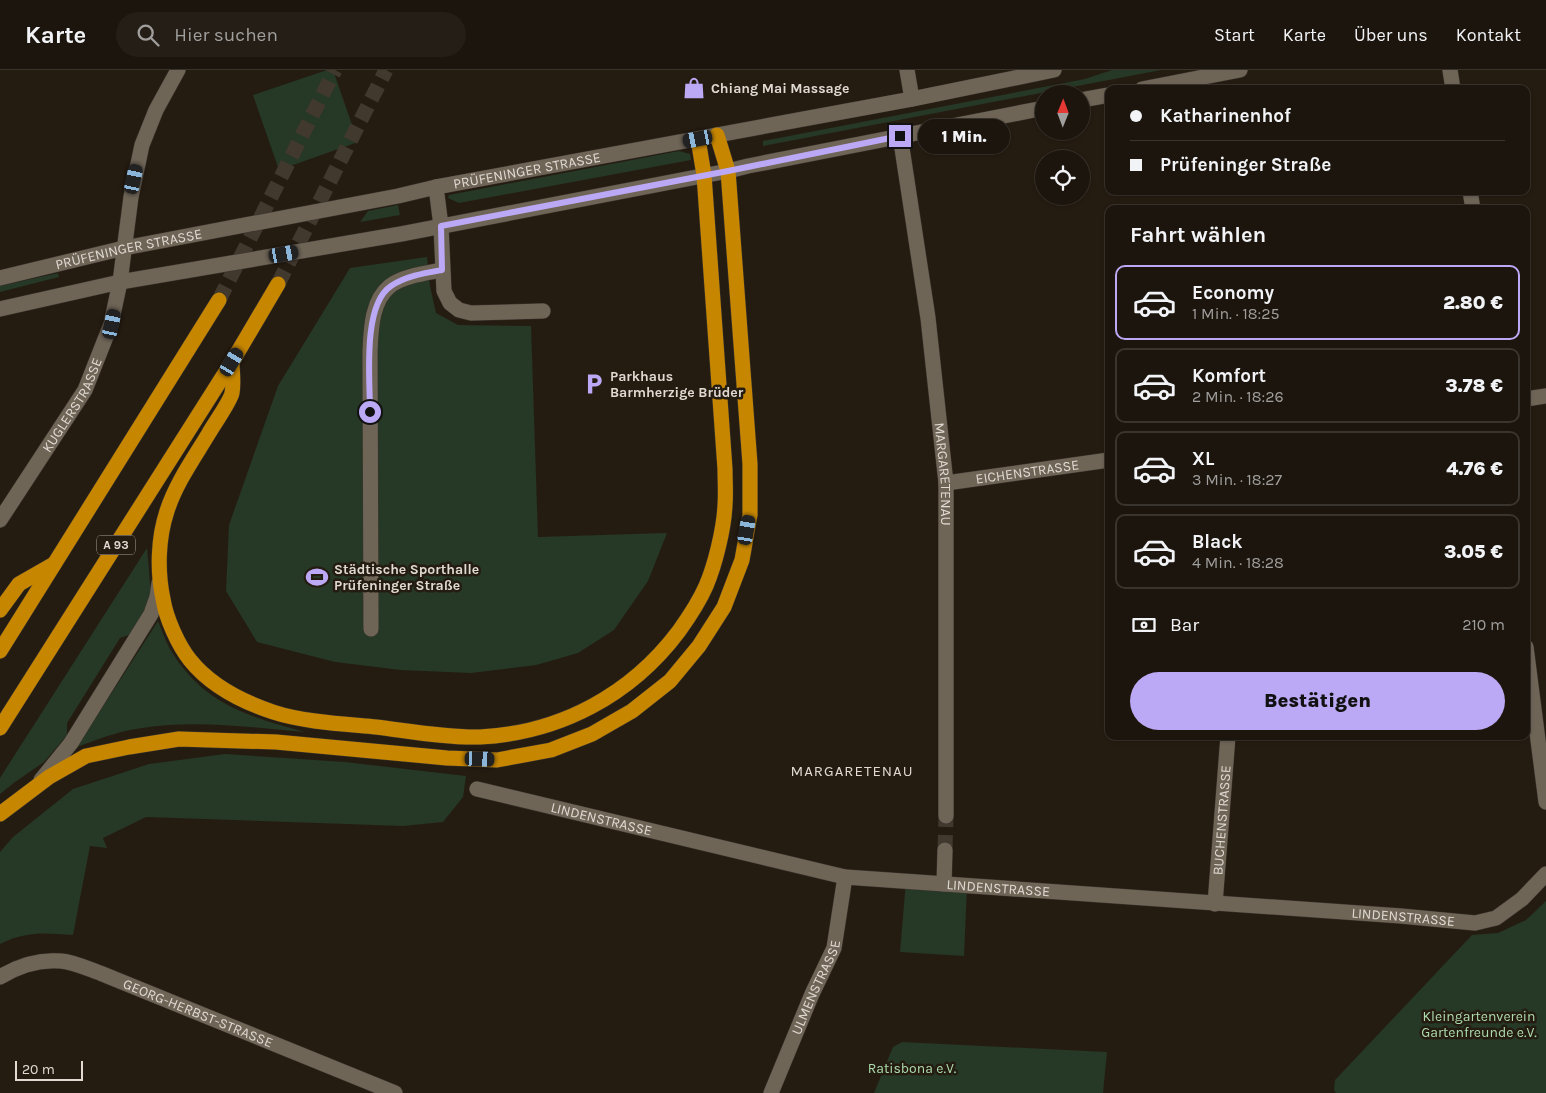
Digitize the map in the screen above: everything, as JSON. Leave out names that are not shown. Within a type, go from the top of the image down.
[{"type":"highway","points":[[0,814],[37,785],[86,756],[179,739],[276,742],[447,758],[497,760],[550,750],[592,734],[632,712],[670,681],[699,646],[724,607],[742,560],[750,515],[750,464],[728,171],[717,135]]},
{"type":"highway","points":[[232,362],[232,394],[178,484],[166,512],[161,539],[160,577],[163,600],[173,630],[189,659],[208,678],[240,698],[274,712],[314,720],[478,737],[520,732],[565,720],[601,702],[640,674],[667,646],[690,616],[706,585],[718,546],[725,506],[725,469],[704,175],[698,139]]},
{"type":"highway","name":"A 93","points":[[0,728],[232,362],[278,284]]},
{"type":"highway","points":[[0,651],[219,300]]},
{"type":"highway","points":[[0,610],[19,584],[55,564]]},
{"type":"street","name":"KUGLERSTRASSE","points":[[0,520],[85,390],[112,324],[120,282],[131,197],[142,145],[156,110],[178,70]]},
{"type":"street","points":[[907,70],[912,99]]},
{"type":"street","name":"PRÜFENINGER STRASSE","points":[[0,278],[124,248],[398,196],[436,187],[912,99],[1054,70]]},
{"type":"street","points":[[1163,85],[1240,70]]},
{"type":"street","points":[[1450,70],[1452,85]]},
{"type":"street","points":[[1090,98],[1105,96]]},
{"type":"street","points":[[0,309],[120,282],[441,226],[1035,110]]},
{"type":"street","name":"MARGARETENAU","points":[[900,136],[928,318],[946,483],[946,816]]},
{"type":"street","points":[[436,187],[441,226],[444,291],[450,302],[459,310],[471,313],[543,310]]},
{"type":"street","points":[[371,629],[370,352],[374,311],[380,298],[390,286],[419,274],[442,270]]},
{"type":"street","points":[[1530,398],[1546,396]]},
{"type":"street","name":"EICHENSTRASSE","points":[[946,483],[1105,461]]},
{"type":"street","points":[[37,785],[71,743],[151,614],[157,597],[160,577]]},
{"type":"street","points":[[1530,678],[1546,802]]},
{"type":"street","name":"BUCHENSTRASSE","points":[[1215,904],[1228,740]]},
{"type":"street","name":"LINDENSTRASSE","points":[[477,789],[844,877],[1401,916],[1475,923],[1496,918],[1522,899],[1546,874]]},
{"type":"street","points":[[944,884],[945,850]]},
{"type":"street","name":"ULMENSTRASSE","points":[[771,1093],[812,994],[834,948],[844,877]]},
{"type":"street","name":"GEORG-HERBST-STRASSE","points":[[0,977],[15,968],[38,962],[62,961],[100,973],[395,1093]]},
{"type":"green space","points":[[327,70],[333,70],[358,142],[279,170],[253,95]]},
{"type":"green space","points":[[1112,70],[1161,70],[1082,85],[1054,85],[1085,79]]},
{"type":"green space","points":[[1035,89],[1035,94],[763,146],[763,141]]},
{"type":"green space","points":[[679,151],[690,154],[691,160],[459,203],[448,198],[449,195]]},
{"type":"green space","points":[[398,205],[400,215],[360,222],[368,211]]},
{"type":"green space","points":[[427,257],[430,286],[436,313],[458,325],[531,326],[538,537],[667,533],[648,581],[614,630],[578,653],[536,665],[471,673],[401,670],[335,662],[257,642],[226,591],[229,525],[278,386],[350,268]]},
{"type":"green space","points":[[58,273],[59,277],[0,292],[0,286]]},
{"type":"green space","points":[[147,548],[151,595],[149,604],[134,633],[120,638],[67,723],[67,735],[44,762],[0,794],[0,778]]},
{"type":"green space","points":[[158,621],[170,649],[183,668],[212,695],[245,713],[305,732],[199,724],[157,726],[106,736],[77,747]]},
{"type":"green space","points":[[225,754],[345,762],[466,776],[463,797],[443,822],[403,826],[146,817],[103,838],[107,848],[90,846],[73,935],[27,935],[0,944],[0,852],[13,837],[73,789],[149,764]]},
{"type":"green space","points":[[906,881],[967,886],[964,956],[900,952]]},
{"type":"green space","name":"Kleingartenverein Gartenfreunde e.V.","points":[[1546,901],[1546,1093],[1336,1093],[1334,1090],[1335,1080],[1472,935],[1498,933],[1526,920]]},
{"type":"green space","name":"Ratisbona e.V.","points":[[902,1042],[1107,1052],[1103,1093],[874,1093],[893,1047]]},
{"type":"tunnel","points":[[219,300],[335,70]]},
{"type":"tunnel","points":[[278,284],[386,70]]},
{"type":"tunnel","points":[[945,850],[946,816]]},
{"type":"place","name":"Chiang Mai Massage","points":[[694,88]]},
{"type":"place","name":"Parkhaus Barmherzige Brüder","points":[[594,384]]},
{"type":"place","name":"Städtische Sporthalle Prüfeninger Straße","points":[[317,577]]},
{"type":"district","name":"MARGARETENAU","points":[[852,771]]},
{"type":"route","points":[[370,412],[370,352],[374,311],[380,298],[390,286],[419,274],[442,270],[441,226],[900,136]]}]
